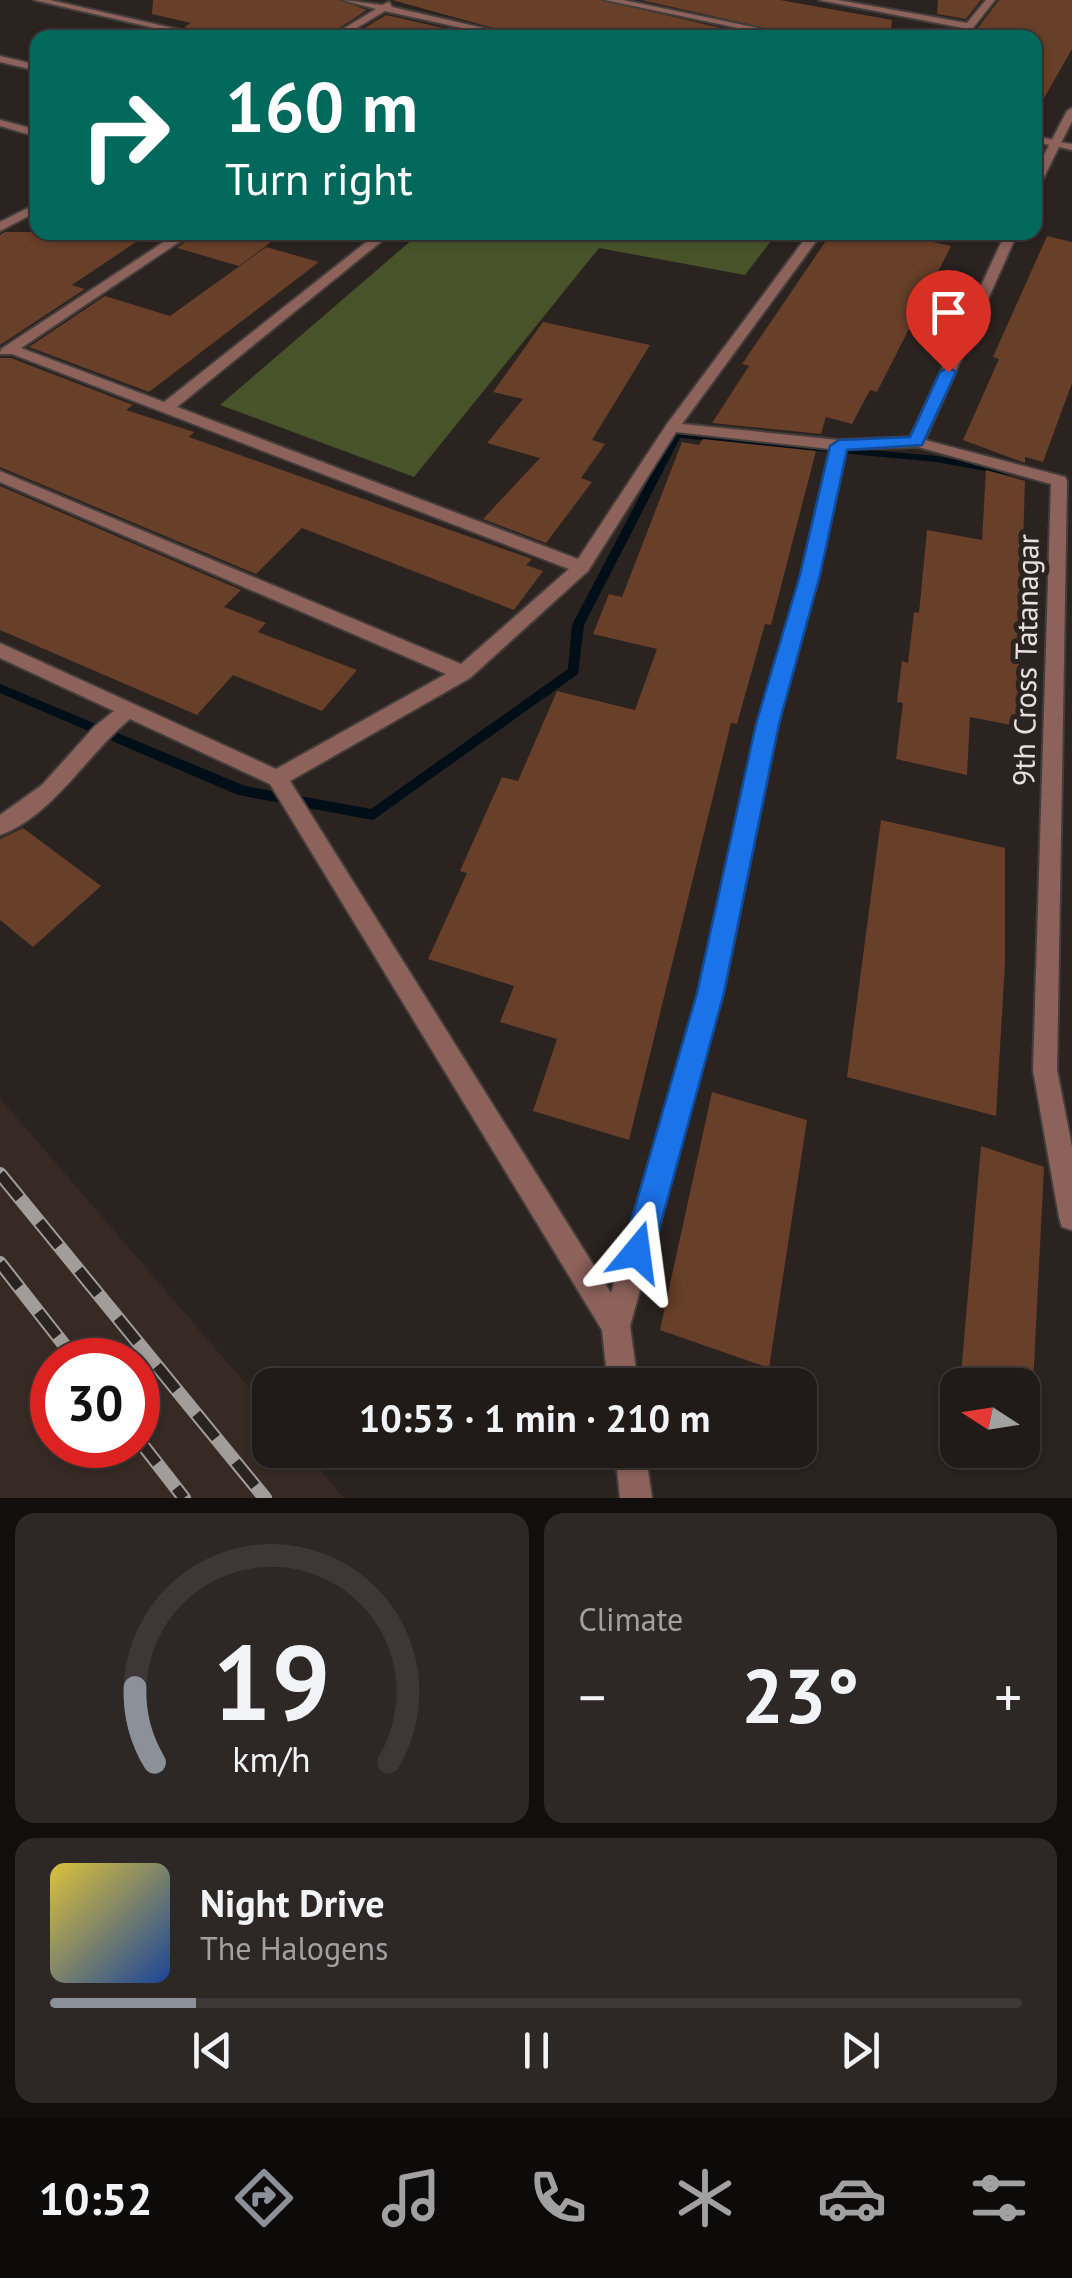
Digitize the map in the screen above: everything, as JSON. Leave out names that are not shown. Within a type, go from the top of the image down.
[{"type":"street","points":[[38,0],[175,30]]},
{"type":"street","points":[[347,0],[485,30]]},
{"type":"street","points":[[346,30],[400,0]]},
{"type":"street","points":[[610,0],[762,30]]},
{"type":"street","points":[[823,0],[967,26]]},
{"type":"street","points":[[964,30],[991,0]]},
{"type":"street","points":[[0,59],[30,66]]},
{"type":"street","points":[[1042,168],[1072,110]]},
{"type":"street","points":[[0,123],[30,132]]},
{"type":"street","points":[[1042,140],[1054,143]]},
{"type":"street","points":[[0,227],[30,210]]},
{"type":"street","points":[[5,352],[176,240]]},
{"type":"street","points":[[166,408],[377,240]]},
{"type":"street","points":[[279,780],[464,673],[582,567],[672,427],[811,240]]},
{"type":"street","points":[[672,427],[839,446],[916,442],[1008,240]]},
{"type":"street","points":[[5,352],[166,408],[582,567]]},
{"type":"street","name":"9th Cross Tatanagar","points":[[916,442],[1059,481],[1045,1070],[1072,1217]]},
{"type":"street","points":[[621,1368],[616,1326],[711,993],[768,724],[810,575],[839,446]]},
{"type":"street","points":[[0,476],[464,673]]},
{"type":"street","points":[[0,650],[279,780],[616,1326]]},
{"type":"street","points":[[0,826],[49,791],[102,731],[128,709]]},
{"type":"street","points":[[632,1468],[636,1498]]},
{"type":"lane","points":[[1054,143],[1072,147]]},
{"type":"shaded area","points":[[0,1098],[252,1391],[252,1468],[318,1468],[344,1498],[0,1498]]},
{"type":"green space","points":[[412,240],[772,240],[745,275],[599,248],[414,477],[220,405]]},
{"type":"building","points":[[153,0],[339,0],[367,10],[336,30],[194,30],[184,27],[191,23],[152,14]]},
{"type":"building","points":[[392,0],[601,0],[730,30],[501,30]]},
{"type":"building","points":[[641,0],[780,0],[892,20],[891,30],[774,30]]},
{"type":"building","points":[[938,0],[981,0],[966,19],[937,14]]},
{"type":"building","points":[[999,0],[1072,0],[1072,49],[1042,102],[1042,30],[976,30]]},
{"type":"building","points":[[386,15],[452,30],[361,30]]},
{"type":"building","points":[[30,232],[30,240],[139,240],[72,285],[85,289],[0,345],[0,235]]},
{"type":"building","points":[[1047,236],[1072,242],[1072,383],[1043,462],[1025,457],[1025,463],[963,440],[999,359],[993,357]]},
{"type":"building","points":[[188,240],[273,240],[239,266],[177,248]]},
{"type":"building","points":[[827,240],[924,240],[951,246],[877,392],[870,390],[852,424],[826,417],[821,434],[712,423],[749,366],[742,364]]},
{"type":"building","points":[[266,247],[319,262],[149,392],[29,347],[105,296],[170,316]]},
{"type":"building","points":[[543,322],[650,345],[592,440],[605,444],[581,478],[592,482],[546,543],[483,519],[540,458],[487,443],[523,399],[493,392]]},
{"type":"building","points":[[0,358],[11,358],[133,405],[126,410],[194,432],[189,437],[532,559],[526,565],[543,571],[514,610],[302,528],[256,574],[0,467]]},
{"type":"building","points":[[703,439],[816,451],[771,625],[765,624],[737,724],[731,723],[629,1140],[533,1111],[557,1039],[500,1022],[514,986],[428,959],[467,873],[460,871],[502,777],[518,781],[557,691],[635,710],[657,649],[593,634],[609,594],[622,597],[682,442],[699,445]]},
{"type":"building","points":[[986,470],[1025,481],[1016,726],[970,717],[967,775],[896,759],[903,703],[897,702],[902,661],[908,663],[914,612],[919,613],[927,530],[982,540]]},
{"type":"building","points":[[0,486],[241,590],[224,607],[266,623],[258,632],[357,670],[322,711],[233,675],[197,715],[0,630]]},
{"type":"building","points":[[881,820],[1005,848],[1005,963],[996,1116],[847,1077]]},
{"type":"building","points":[[23,828],[101,886],[33,947],[0,920],[0,839]]},
{"type":"building","points":[[712,1092],[807,1120],[769,1368],[660,1330]]},
{"type":"building","points":[[981,1146],[1044,1167],[1034,1368],[961,1368]]},
{"type":"waterway","points":[[0,688],[243,791],[373,815],[574,671],[578,625],[677,435],[936,459],[1020,474]]},
{"type":"railway","points":[[0,1174],[265,1498]]},
{"type":"railway","points":[[0,1263],[59,1338]]},
{"type":"railway","points":[[160,1467],[184,1498]]},
{"type":"route","points":[[637,1252],[711,993],[768,724],[810,575],[839,446],[916,442],[948,372]]}]
